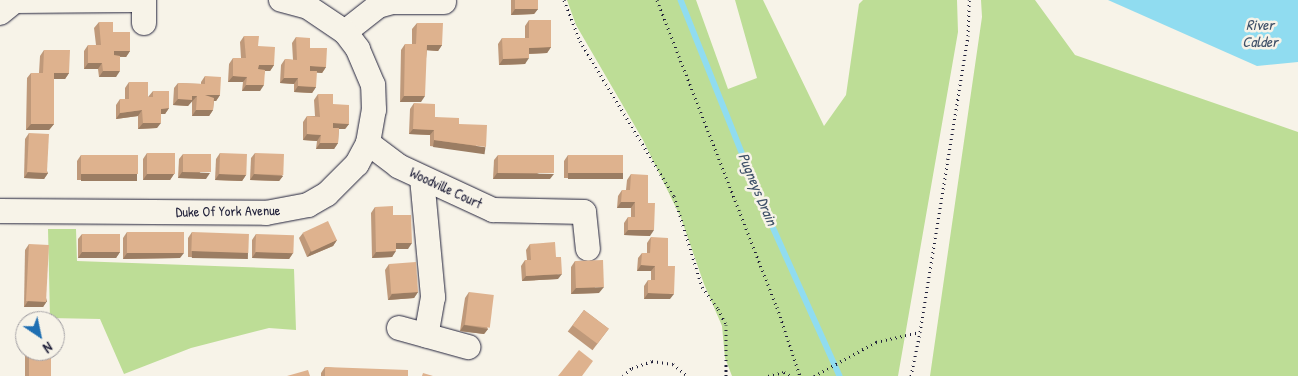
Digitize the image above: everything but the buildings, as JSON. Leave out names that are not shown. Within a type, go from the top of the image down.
[{"type":"street","points":[[0,13],[15,1],[132,0]]},
{"type":"street","name":"Duke Of York Avenue","points":[[0,211],[288,210],[308,205],[343,181],[368,143],[374,110],[373,85],[358,49],[345,32],[328,17],[308,7],[281,0]]},
{"type":"street","points":[[345,32],[378,6],[392,2],[444,2]]},
{"type":"street","name":"Woodville Court","points":[[368,143],[398,166],[493,210],[584,212],[588,249]]},
{"type":"street","points":[[422,178],[433,297],[426,335]]},
{"type":"street","points":[[398,328],[468,347]]},
{"type":"path","points":[[564,0],[580,42],[674,196],[702,287],[718,309],[726,325],[726,376]]},
{"type":"path","points":[[657,0],[777,307],[800,376]]},
{"type":"path","points":[[911,376],[920,332],[968,36],[969,0]]},
{"type":"path","points":[[814,376],[851,358],[876,342],[920,332]]},
{"type":"path","points":[[622,376],[632,368],[652,362],[673,364],[688,376]]},
{"type":"path","points":[[768,376],[784,372],[791,376]]},
{"type":"green space","points":[[567,0],[696,0],[728,89],[757,78],[735,0],[763,0],[824,126],[846,95],[859,4],[863,0],[957,0],[958,32],[898,376],[732,376],[725,358],[722,326],[704,284],[681,218],[643,140],[576,25]]},
{"type":"green space","points":[[981,0],[1035,0],[1075,55],[1298,132],[1298,376],[930,376],[982,17]]},
{"type":"green space","points":[[48,229],[76,229],[77,261],[294,269],[296,330],[269,328],[191,348],[124,374],[100,319],[65,318],[65,311],[50,311]]},
{"type":"water","name":"River Calder","points":[[1108,0],[1298,0],[1298,62],[1257,66]]},
{"type":"waterway","name":"Pugneys Drain","points":[[681,0],[764,207],[840,376]]}]
